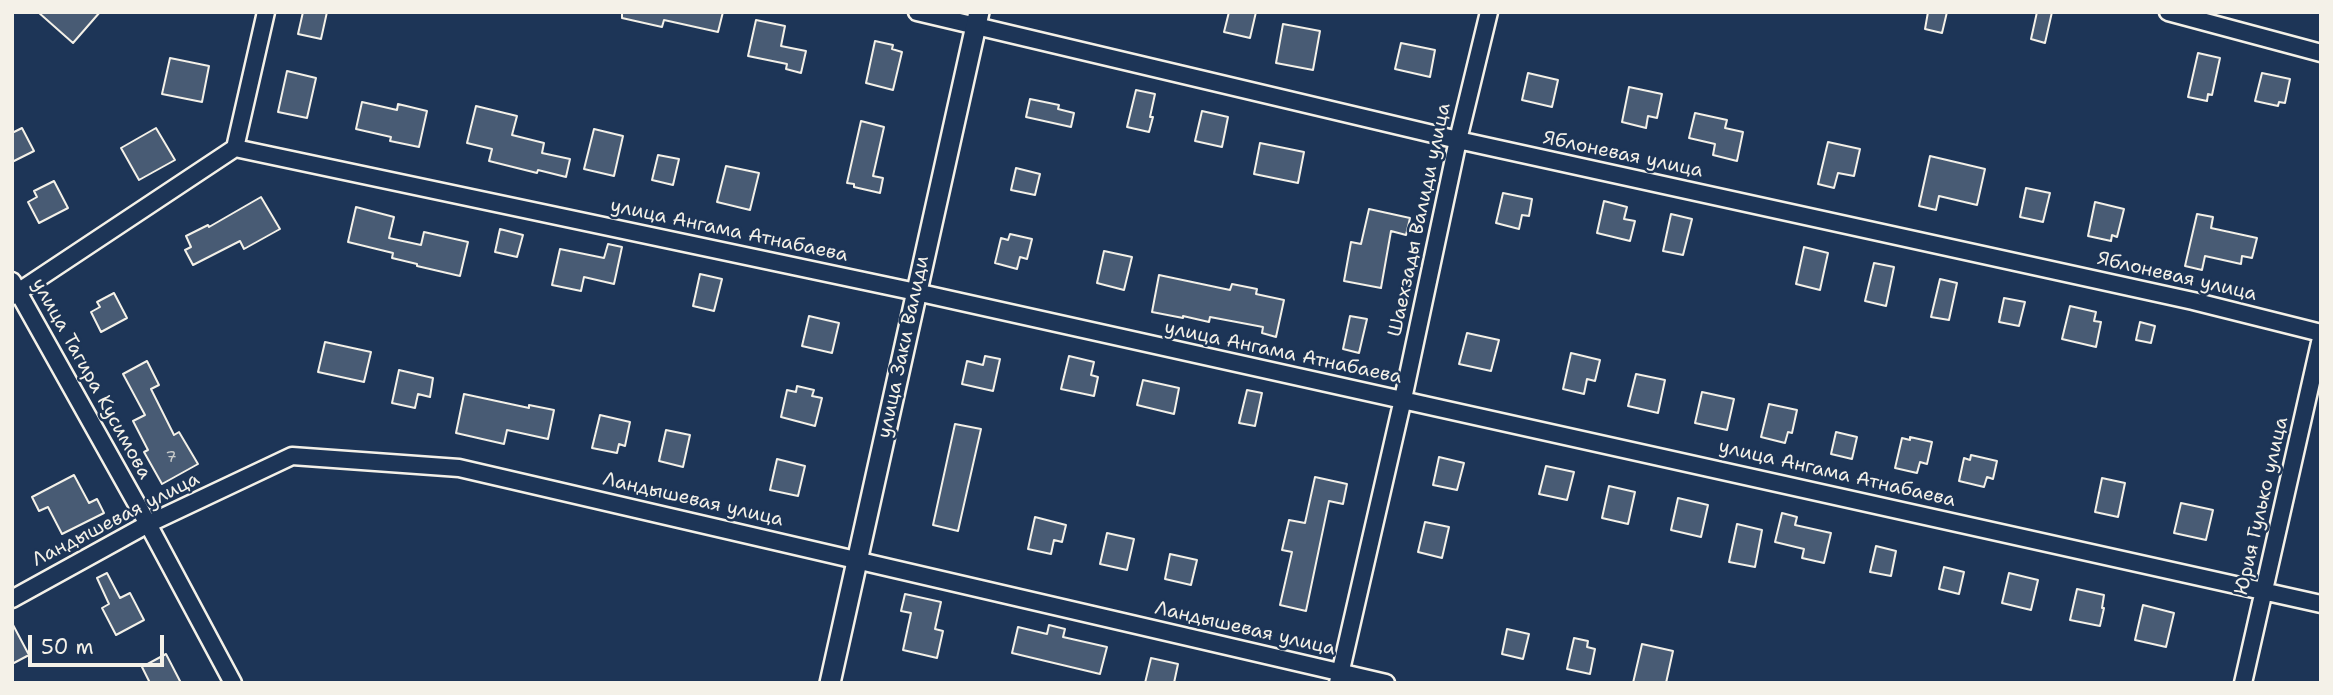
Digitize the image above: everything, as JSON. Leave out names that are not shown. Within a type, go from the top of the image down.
[{"type":"street","points":[[14,290],[235,148],[266,12]]},
{"type":"street","name":"Яблоневая улица","points":[[918,12],[978,19],[1458,140],[2193,302],[2321,336]]},
{"type":"street","name":"Шаехзады Валиди улица","points":[[1339,678],[1403,400],[1458,140],[1489,12]]},
{"type":"street","points":[[2168,12],[2321,53]]},
{"type":"street","name":"улица Заки Валиди","points":[[830,683],[978,19]]},
{"type":"street","name":"улица Ангама Атнабаева","points":[[235,148],[916,292],[2321,604]]},
{"type":"street","name":"улица Тагира Кусимова","points":[[14,290],[148,524],[233,683]]},
{"type":"street","name":"Юрия Гулько улица","points":[[2243,683],[2321,336]]},
{"type":"street","name":"Ландышевая улица","points":[[12,598],[148,524],[292,456],[459,468],[859,560],[1339,678],[1386,683]]},
{"type":"building","points":[[38,12],[100,12],[73,43]]},
{"type":"building","points":[[303,12],[327,12],[321,39],[298,34]]},
{"type":"building","points":[[622,12],[723,12],[718,32],[664,20],[662,27],[622,18]]},
{"type":"building","points":[[1229,12],[1256,12],[1250,38],[1224,32]]},
{"type":"building","points":[[1928,12],[1947,12],[1942,33],[1925,29]]},
{"type":"building","points":[[2037,12],[2052,12],[2045,43],[2031,39]]},
{"type":"building","points":[[756,20],[785,26],[781,46],[806,51],[801,73],[786,69],[787,64],[748,56]]},
{"type":"building","points":[[1283,24],[1320,31],[1313,70],[1276,63]]},
{"type":"building","points":[[875,41],[893,45],[892,49],[902,52],[893,90],[866,83]]},
{"type":"building","points":[[1401,43],[1435,50],[1430,77],[1395,69]]},
{"type":"building","points":[[2198,53],[2220,58],[2212,95],[2208,94],[2207,101],[2188,97]]},
{"type":"building","points":[[170,58],[209,66],[202,102],[162,94]]},
{"type":"building","points":[[287,71],[316,78],[307,118],[278,112]]},
{"type":"building","points":[[1528,73],[1558,80],[1552,107],[1522,100]]},
{"type":"building","points":[[2262,73],[2290,79],[2285,103],[2279,102],[2278,106],[2255,101]]},
{"type":"building","points":[[1629,87],[1662,94],[1657,118],[1648,116],[1646,128],[1622,122]]},
{"type":"building","points":[[1136,90],[1155,94],[1149,132],[1127,127]]},
{"type":"building","points":[[1030,99],[1059,105],[1058,109],[1074,113],[1071,127],[1026,117]]},
{"type":"building","points":[[362,102],[397,110],[398,104],[427,111],[419,147],[390,141],[391,137],[356,129]]},
{"type":"building","points":[[476,106],[517,116],[512,135],[544,143],[542,153],[570,159],[566,177],[489,161],[492,149],[467,143]]},
{"type":"building","points":[[1202,111],[1228,117],[1222,147],[1195,141]]},
{"type":"building","points":[[1695,113],[1727,120],[1725,128],[1743,132],[1737,161],[1713,155],[1715,144],[1689,138]]},
{"type":"building","points":[[861,121],[884,127],[873,176],[883,178],[880,193],[847,183]]},
{"type":"building","points":[[22,128],[34,151],[12,162],[12,133]]},
{"type":"building","points":[[156,128],[175,160],[139,180],[121,148]]},
{"type":"building","points":[[594,129],[623,136],[614,176],[584,169]]},
{"type":"building","points":[[1828,142],[1860,149],[1854,176],[1838,173],[1834,188],[1818,184]]},
{"type":"building","points":[[1260,143],[1304,152],[1298,183],[1254,174]]},
{"type":"building","points":[[658,155],[679,159],[673,185],[652,180]]},
{"type":"building","points":[[1930,156],[1985,169],[1977,205],[1939,196],[1936,210],[1919,206]]},
{"type":"building","points":[[726,166],[759,173],[750,210],[717,202]]},
{"type":"building","points":[[1016,168],[1040,174],[1035,195],[1011,190]]},
{"type":"building","points":[[54,181],[68,208],[39,223],[28,202],[37,197],[34,191]]},
{"type":"building","points":[[2026,188],[2050,193],[2043,222],[2020,217]]},
{"type":"building","points":[[1503,193],[1532,199],[1529,216],[1522,215],[1519,229],[1496,223]]},
{"type":"building","points":[[261,197],[280,229],[244,249],[240,241],[193,265],[185,250],[191,247],[186,236],[208,225],[209,227]]},
{"type":"building","points":[[1604,201],[1627,207],[1624,219],[1635,221],[1630,241],[1597,233]]},
{"type":"building","points":[[2095,202],[2124,209],[2117,237],[2112,235],[2111,241],[2088,236]]},
{"type":"building","points":[[356,207],[394,217],[389,238],[421,245],[424,232],[468,242],[460,276],[417,266],[392,258],[393,253],[348,242]]},
{"type":"building","points":[[1369,209],[1410,218],[1406,235],[1391,231],[1381,288],[1344,281],[1351,242],[1361,244]]},
{"type":"building","points":[[1671,214],[1692,219],[1683,255],[1663,251]]},
{"type":"building","points":[[2197,214],[2213,217],[2211,228],[2257,238],[2252,258],[2242,256],[2241,264],[2205,256],[2202,270],[2185,266]]},
{"type":"building","points":[[500,229],[523,235],[517,257],[495,252]]},
{"type":"building","points":[[1010,234],[1032,239],[1027,259],[1020,257],[1017,269],[995,263],[1001,238],[1008,240]]},
{"type":"building","points":[[608,244],[622,247],[614,284],[584,277],[581,291],[552,285],[560,249],[604,258]]},
{"type":"building","points":[[1804,247],[1828,253],[1820,290],[1796,284]]},
{"type":"building","points":[[1104,251],[1132,257],[1124,290],[1097,283]]},
{"type":"building","points":[[1874,263],[1894,267],[1886,306],[1865,301]]},
{"type":"building","points":[[700,274],[722,279],[714,311],[693,306]]},
{"type":"building","points":[[1159,275],[1230,290],[1232,284],[1257,289],[1256,294],[1284,300],[1276,337],[1262,333],[1263,327],[1210,317],[1209,322],[1152,312]]},
{"type":"building","points":[[1940,279],[1957,283],[1949,320],[1931,317]]},
{"type":"building","points":[[114,293],[127,318],[101,332],[91,312],[100,307],[97,302]]},
{"type":"building","points":[[2004,298],[2025,302],[2019,326],[1999,322]]},
{"type":"building","points":[[2070,306],[2096,312],[2094,321],[2101,322],[2096,347],[2062,339]]},
{"type":"building","points":[[809,316],[839,323],[832,353],[802,346]]},
{"type":"building","points":[[1350,316],[1367,319],[1359,353],[1343,349]]},
{"type":"building","points":[[2140,322],[2155,326],[2151,343],[2136,340]]},
{"type":"building","points":[[1467,333],[1499,340],[1491,371],[1459,364]]},
{"type":"building","points":[[325,342],[371,352],[364,382],[318,372]]},
{"type":"building","points":[[1571,353],[1600,360],[1595,381],[1587,379],[1584,394],[1563,389]]},
{"type":"building","points":[[985,356],[1000,359],[993,391],[962,384],[967,361],[983,365]]},
{"type":"building","points":[[1069,356],[1094,362],[1091,375],[1098,377],[1094,396],[1061,389]]},
{"type":"building","points":[[147,361],[159,385],[151,389],[174,435],[179,432],[198,464],[162,484],[144,452],[148,450],[133,421],[145,415],[123,374]]},
{"type":"building","points":[[399,370],[433,378],[430,397],[418,394],[415,408],[392,403]]},
{"type":"building","points":[[1636,374],[1665,380],[1658,413],[1628,406]]},
{"type":"building","points":[[1143,380],[1179,388],[1174,414],[1137,405]]},
{"type":"building","points":[[797,386],[814,390],[812,396],[822,398],[815,426],[781,417],[787,390],[796,392]]},
{"type":"building","points":[[1247,390],[1262,393],[1255,426],[1239,423]]},
{"type":"building","points":[[1702,392],[1734,399],[1727,430],[1695,423]]},
{"type":"building","points":[[464,394],[529,408],[529,405],[554,410],[548,439],[507,430],[504,444],[456,433]]},
{"type":"building","points":[[1769,404],[1797,410],[1792,433],[1788,432],[1785,443],[1761,437]]},
{"type":"building","points":[[600,415],[630,422],[625,446],[619,444],[617,453],[592,448]]},
{"type":"building","points":[[955,424],[981,429],[958,531],[933,525]]},
{"type":"building","points":[[666,430],[690,435],[683,467],[659,461]]},
{"type":"building","points":[[1836,432],[1857,437],[1852,459],[1831,454]]},
{"type":"building","points":[[1910,437],[1932,442],[1927,464],[1920,462],[1917,473],[1895,468],[1902,438],[1910,440]]},
{"type":"building","points":[[1971,455],[1997,461],[1993,479],[1987,477],[1984,487],[1959,481],[1964,458],[1970,460]]},
{"type":"building","points":[[1439,457],[1464,463],[1457,490],[1433,485]]},
{"type":"building","points":[[777,459],[805,466],[798,496],[770,490]]},
{"type":"building","points":[[1546,466],[1574,472],[1567,500],[1539,494]]},
{"type":"building","points":[[74,475],[89,503],[97,499],[104,513],[62,534],[48,507],[39,511],[32,497]]},
{"type":"building","points":[[1315,477],[1347,484],[1343,504],[1329,501],[1306,611],[1280,605],[1292,552],[1282,550],[1289,520],[1305,523]]},
{"type":"building","points":[[2102,478],[2125,483],[2118,517],[2095,512]]},
{"type":"building","points":[[1609,486],[1635,492],[1628,524],[1602,518]]},
{"type":"building","points":[[1678,498],[1708,505],[1701,537],[1671,530]]},
{"type":"building","points":[[2181,503],[2213,510],[2206,540],[2174,533]]},
{"type":"building","points":[[1782,513],[1797,517],[1795,525],[1831,533],[1824,563],[1802,558],[1804,549],[1775,542]]},
{"type":"building","points":[[1035,517],[1066,525],[1062,542],[1054,540],[1051,554],[1028,549]]},
{"type":"building","points":[[1425,522],[1449,527],[1442,558],[1418,552]]},
{"type":"building","points":[[1737,524],[1762,530],[1755,567],[1729,562]]},
{"type":"building","points":[[1107,533],[1134,539],[1127,570],[1100,564]]},
{"type":"building","points":[[1876,546],[1896,551],[1891,576],[1870,572]]},
{"type":"building","points":[[1170,554],[1197,560],[1191,585],[1165,579]]},
{"type":"building","points":[[1944,567],[1964,572],[1959,594],[1939,589]]},
{"type":"building","points":[[107,573],[120,598],[130,593],[144,620],[116,635],[102,608],[109,604],[97,578]]},
{"type":"building","points":[[2009,573],[2038,580],[2031,610],[2002,603]]},
{"type":"building","points":[[2077,589],[2104,595],[2100,626],[2070,620]]},
{"type":"building","points":[[905,594],[941,602],[935,629],[943,631],[937,658],[903,650],[911,613],[901,611]]},
{"type":"building","points":[[2143,605],[2174,613],[2166,647],[2135,640]]},
{"type":"building","points":[[12,623],[29,655],[12,664]]},
{"type":"building","points":[[1049,625],[1065,629],[1063,637],[1107,647],[1100,674],[1012,653],[1018,627],[1047,634]]},
{"type":"building","points":[[1507,629],[1529,634],[1523,659],[1502,654]]},
{"type":"building","points":[[1574,638],[1588,641],[1587,647],[1595,649],[1590,674],[1567,669]]},
{"type":"building","points":[[1642,644],[1673,651],[1666,683],[1633,683]]},
{"type":"building","points":[[166,654],[181,683],[150,683],[142,667]]},
{"type":"building","points":[[1151,658],[1178,664],[1174,683],[1145,683]]}]
